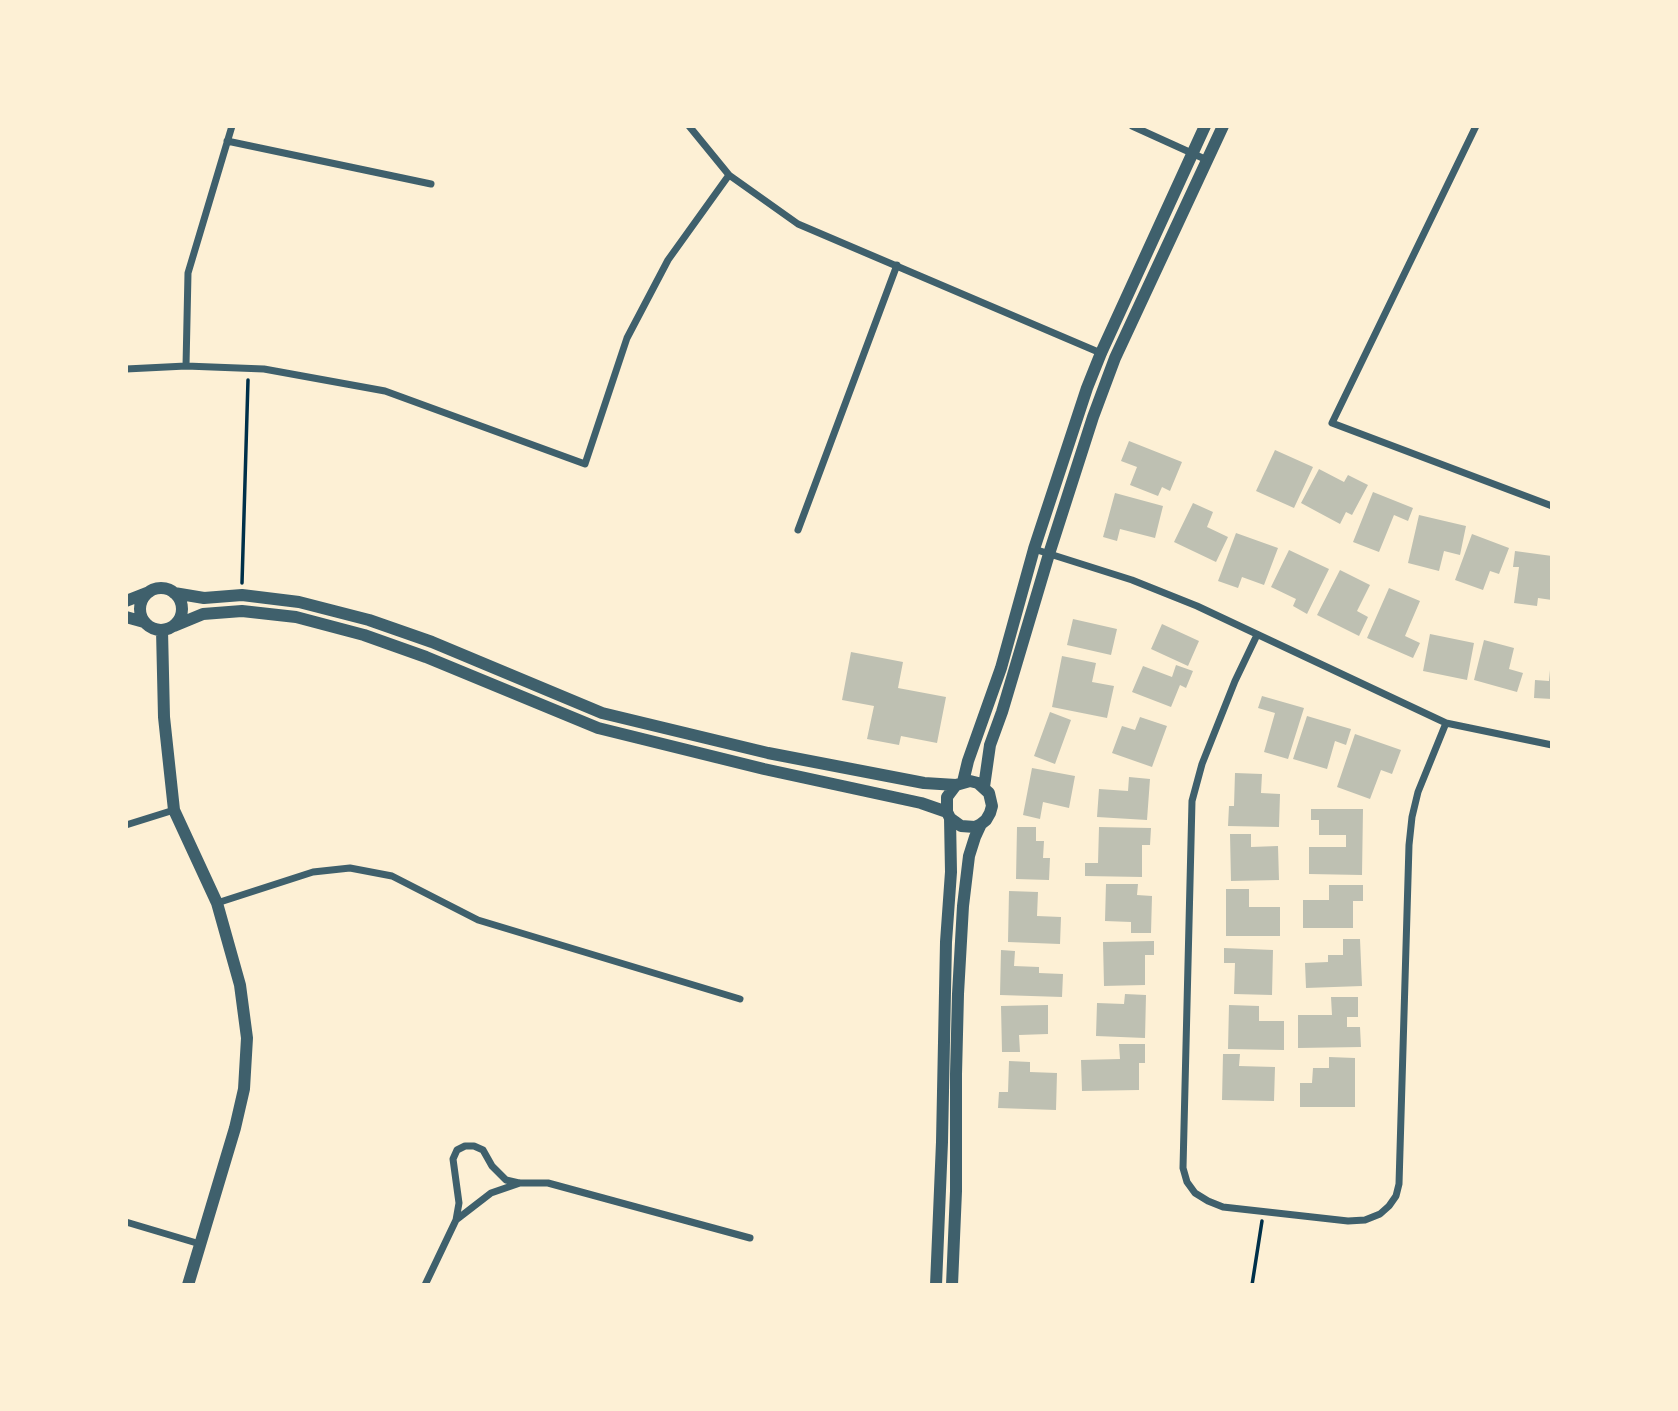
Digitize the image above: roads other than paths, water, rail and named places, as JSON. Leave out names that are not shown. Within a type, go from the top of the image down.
[{"type":"street","points":[[186,366],[188,273],[232,126]]},
{"type":"street","points":[[689,126],[730,175],[798,224],[1115,358]]},
{"type":"street","points":[[1132,126],[1207,160]]},
{"type":"street","points":[[936,1285],[946,942],[951,872],[947,797],[959,784],[1001,668],[1034,549],[1101,353],[1205,126]]},
{"type":"street","points":[[984,787],[990,745],[1093,417],[1115,358],[1223,126]]},
{"type":"street","points":[[1476,126],[1332,423],[1552,506]]},
{"type":"street","points":[[227,141],[431,184]]},
{"type":"street","points":[[126,369],[186,366],[270,369],[385,391],[584,464],[627,338],[668,260],[730,175]]},
{"type":"street","points":[[798,530],[897,265]]},
{"type":"street","points":[[1034,549],[1132,580],[1197,606],[1446,723],[1552,745]]},
{"type":"street","points":[[126,601],[162,588],[204,598],[242,595],[299,601],[369,620],[432,642],[603,713],[768,753],[924,783],[959,784],[970,781],[984,787],[989,793],[992,806],[986,820],[981,824],[975,827],[961,826],[948,815],[921,803],[764,769],[597,728],[426,657],[364,635],[296,617],[242,611],[203,614],[156,630],[144,622],[126,617]]},
{"type":"street","points":[[144,622],[140,609],[149,592]]},
{"type":"street","points":[[174,593],[179,598],[182,610],[181,616],[168,628],[164,717],[174,810],[217,903],[240,985],[247,1038],[244,1089],[188,1285]]},
{"type":"street","points":[[1257,635],[1235,681],[1202,764],[1192,801],[1183,1168],[1187,1182],[1195,1193],[1208,1201],[1223,1207],[1348,1221],[1365,1220],[1380,1214],[1390,1206],[1396,1196],[1399,1184],[1409,845],[1418,792],[1446,723]]},
{"type":"street","points":[[126,825],[174,810]]},
{"type":"street","points":[[952,1285],[960,944],[969,856],[981,824]]},
{"type":"street","points":[[217,903],[313,872],[350,867],[392,876],[478,920],[740,999]]},
{"type":"street","points":[[425,1285],[456,1220],[459,1203],[453,1159],[457,1150],[465,1146],[483,1150],[492,1166],[506,1180],[548,1183],[750,1238]]},
{"type":"street","points":[[456,1220],[491,1193],[520,1183]]},
{"type":"street","points":[[126,1222],[200,1244]]}]
